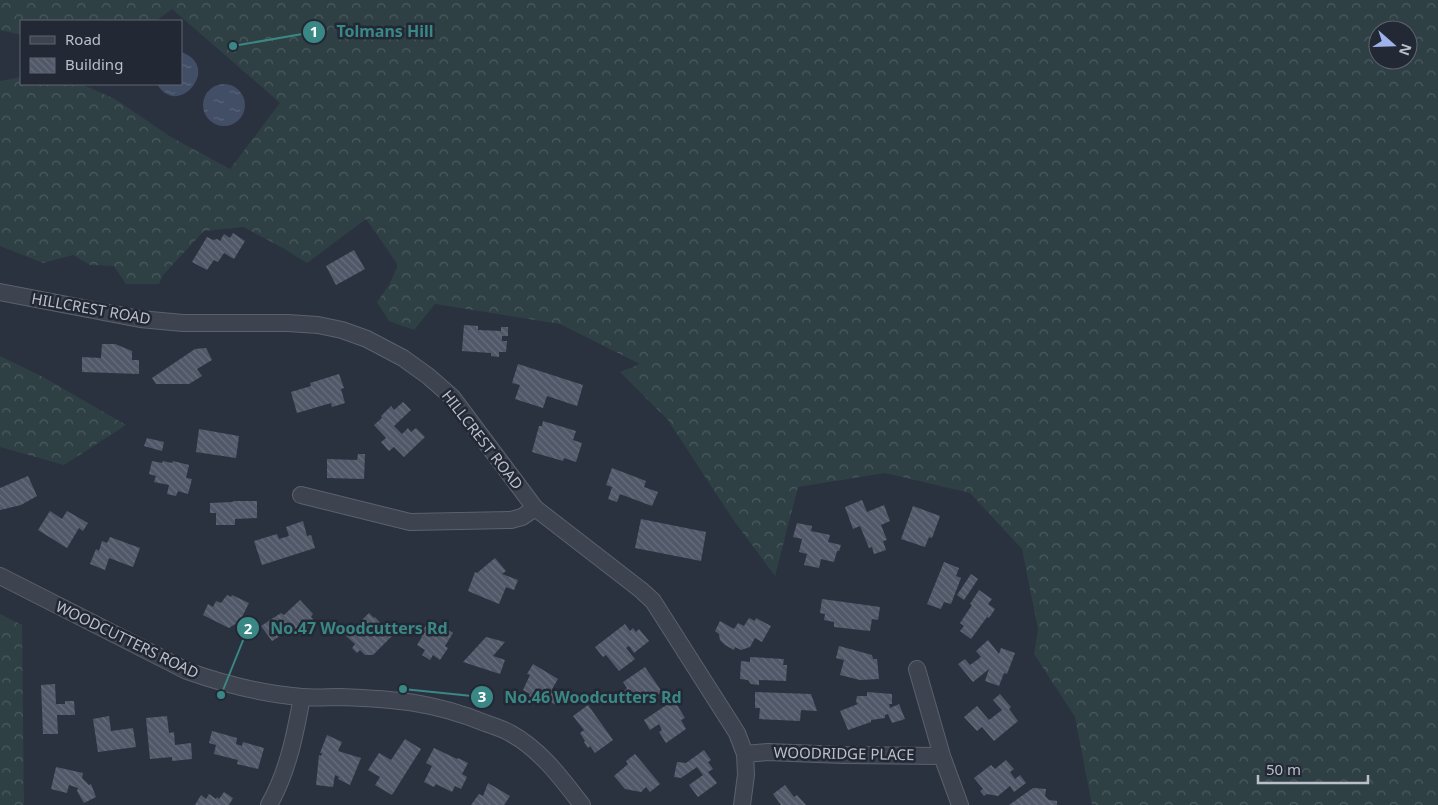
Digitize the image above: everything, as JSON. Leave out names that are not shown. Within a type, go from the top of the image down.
[{"type":"street","name":"HILLCREST ROAD","points":[[0,292],[163,322],[318,325],[342,330],[367,339],[403,358],[452,397],[535,508],[653,601],[737,733],[746,754],[746,775],[742,805]]},
{"type":"street","points":[[300,495],[410,522],[511,520],[522,517],[535,508]]},
{"type":"street","name":"WOODCUTTERS ROAD","points":[[0,576],[187,671],[211,679],[255,690],[302,697],[404,700],[436,706],[466,715],[511,733],[536,752],[558,774],[582,805]]},
{"type":"street","points":[[917,669],[942,756],[960,805]]},
{"type":"street","points":[[269,805],[285,773],[295,739],[302,697]]},
{"type":"street","name":"WOODRIDGE PLACE","points":[[746,754],[768,752],[942,756]]},
{"type":"green space","points":[[0,0],[1438,0],[1438,805],[1092,805],[1075,717],[1034,654],[1038,629],[1022,549],[970,493],[885,473],[798,487],[775,576],[732,518],[668,420],[620,372],[640,364],[560,324],[435,304],[414,330],[389,321],[377,302],[389,285],[398,265],[366,219],[307,263],[243,227],[204,231],[163,275],[159,284],[126,284],[114,266],[90,265],[73,255],[43,263],[0,246],[0,81],[20,77],[20,85],[83,85],[115,99],[171,137],[230,169],[280,103],[172,9],[157,20],[20,20],[20,35],[0,30]]},
{"type":"green space","points":[[0,356],[43,377],[126,425],[64,465],[0,447]]},
{"type":"green space","points":[[0,614],[22,625],[24,805],[0,805]]},
{"type":"water","points":[[182,53],[193,59],[198,68],[197,78],[193,87],[185,93],[176,96],[166,94],[158,85],[182,85]]},
{"type":"water","points":[[228,84],[236,87],[242,93],[245,105],[242,117],[236,123],[220,126],[212,123],[206,117],[203,101],[206,93],[212,87]]},
{"type":"building","points":[[233,233],[245,241],[234,259],[224,253],[218,262],[214,260],[207,270],[192,262],[207,237],[220,241],[224,234],[230,238]]},
{"type":"building","points":[[354,250],[365,269],[336,285],[326,266]]},
{"type":"building","points":[[464,325],[478,326],[478,330],[501,331],[501,327],[508,327],[508,336],[502,336],[502,341],[507,341],[506,352],[499,352],[499,357],[491,356],[491,353],[462,351]]},
{"type":"building","points":[[102,344],[115,344],[132,351],[132,360],[139,360],[139,374],[82,372],[82,357],[101,358]]},
{"type":"building","points":[[206,348],[212,360],[197,369],[202,376],[189,384],[156,384],[152,378],[195,349]]},
{"type":"building","points":[[518,364],[583,385],[577,406],[547,396],[543,408],[515,399],[520,385],[512,383]]},
{"type":"building","points":[[339,374],[344,388],[341,389],[345,403],[332,407],[331,403],[297,413],[291,392],[311,386],[310,383]]},
{"type":"building","points":[[403,402],[411,410],[394,426],[402,434],[408,428],[411,432],[416,428],[425,437],[404,457],[394,447],[389,451],[381,442],[386,438],[374,425],[391,406],[394,410]]},
{"type":"building","points":[[543,421],[576,431],[573,440],[582,443],[576,462],[564,458],[563,461],[532,452],[539,426],[542,426]]},
{"type":"building","points":[[199,429],[239,436],[236,458],[196,452]]},
{"type":"building","points":[[147,438],[164,442],[162,451],[144,446]]},
{"type":"building","points":[[358,454],[365,454],[364,479],[327,478],[327,459],[357,460]]},
{"type":"building","points":[[152,461],[172,463],[173,461],[189,465],[186,478],[192,479],[188,494],[178,491],[176,496],[167,494],[169,485],[154,482],[156,476],[149,474]]},
{"type":"building","points":[[612,468],[646,481],[644,487],[658,492],[652,506],[620,494],[617,502],[608,499],[612,487],[606,485]]},
{"type":"building","points":[[28,476],[37,496],[21,505],[0,510],[0,488]]},
{"type":"building","points":[[862,500],[867,512],[884,505],[890,521],[881,525],[887,540],[883,541],[886,550],[874,554],[872,547],[869,548],[860,526],[853,529],[845,507]]},
{"type":"building","points":[[257,501],[257,518],[235,519],[235,525],[216,525],[216,513],[210,513],[210,503]]},
{"type":"building","points":[[913,506],[940,516],[932,538],[929,537],[925,547],[901,539]]},
{"type":"building","points":[[50,511],[62,519],[67,511],[88,523],[83,531],[79,528],[67,548],[38,530]]},
{"type":"building","points":[[641,519],[706,532],[701,561],[635,548]]},
{"type":"building","points":[[303,521],[307,536],[311,535],[315,548],[262,565],[254,541],[277,534],[279,539],[289,536],[286,527]]},
{"type":"building","points":[[797,523],[812,526],[811,531],[830,535],[828,542],[841,545],[834,562],[821,559],[819,568],[804,565],[807,554],[799,552],[802,539],[793,537]]},
{"type":"building","points":[[110,537],[140,548],[133,567],[109,558],[105,570],[90,564],[96,549],[99,551],[102,541],[107,543]]},
{"type":"building","points":[[495,558],[506,571],[502,574],[518,580],[514,590],[506,587],[499,604],[468,591],[475,572],[477,573]]},
{"type":"building","points":[[944,562],[959,568],[956,576],[961,578],[951,604],[944,602],[941,609],[927,604]]},
{"type":"building","points":[[971,574],[978,579],[964,600],[957,595]]},
{"type":"building","points":[[979,590],[992,599],[988,604],[995,609],[971,639],[960,631],[964,626],[960,623]]},
{"type":"building","points":[[227,595],[231,597],[232,595],[249,603],[240,621],[229,628],[203,615],[208,604],[213,607],[216,601],[221,603]]},
{"type":"building","points":[[822,599],[880,607],[878,620],[872,619],[870,631],[834,627],[834,622],[824,620],[825,614],[820,613]]},
{"type":"building","points":[[300,600],[313,614],[311,617],[315,621],[299,635],[293,628],[272,641],[261,626],[281,613],[284,615]]},
{"type":"building","points":[[369,613],[392,636],[373,655],[365,655],[360,650],[357,653],[352,648],[355,644],[346,636]]},
{"type":"building","points":[[749,618],[755,621],[756,618],[771,626],[762,642],[755,638],[750,647],[741,650],[735,647],[734,650],[720,640],[719,634],[715,631],[720,621],[734,629],[738,623],[744,626]]},
{"type":"building","points":[[428,622],[435,626],[437,623],[453,633],[445,646],[448,648],[440,660],[433,655],[430,660],[422,655],[425,650],[417,645],[422,637],[420,635]]},
{"type":"building","points":[[625,624],[630,631],[633,628],[636,632],[639,629],[649,641],[634,653],[629,646],[626,648],[635,659],[619,671],[606,655],[603,657],[595,647]]},
{"type":"building","points":[[486,637],[505,642],[493,656],[505,660],[500,674],[463,662]]},
{"type":"building","points":[[988,640],[999,654],[1001,648],[1015,653],[1007,674],[1004,673],[999,686],[985,681],[989,669],[973,682],[958,664],[965,659],[970,665],[981,657],[976,651]]},
{"type":"building","points":[[839,646],[872,655],[873,659],[877,659],[879,679],[860,680],[840,675],[844,660],[836,658]]},
{"type":"building","points":[[750,657],[784,659],[783,665],[787,665],[786,681],[759,680],[759,685],[740,679],[741,661],[750,662]]},
{"type":"building","points":[[533,664],[558,679],[552,689],[563,695],[556,705],[543,697],[539,703],[523,690],[530,675],[527,674]]},
{"type":"building","points":[[645,667],[662,692],[643,705],[640,700],[633,704],[624,691],[627,688],[623,682]]},
{"type":"building","points":[[55,684],[56,704],[74,701],[75,715],[57,715],[58,734],[43,734],[41,685]]},
{"type":"building","points":[[755,692],[811,694],[817,711],[801,710],[800,721],[759,719],[760,708],[755,708]]},
{"type":"building","points":[[867,692],[892,694],[892,704],[889,704],[890,708],[899,704],[905,719],[892,723],[888,714],[885,715],[885,718],[871,720],[871,722],[848,730],[840,711],[858,704],[856,702],[857,696],[867,696]]},
{"type":"building","points":[[1000,694],[1011,707],[1009,709],[1018,721],[994,741],[982,727],[977,731],[964,717],[977,706],[989,720],[1002,710],[993,700]]},
{"type":"building","points":[[674,700],[685,718],[681,720],[686,729],[666,743],[659,732],[662,730],[659,724],[650,730],[644,720]]},
{"type":"building","points":[[588,705],[613,740],[595,753],[584,742],[580,733],[584,730],[573,716]]},
{"type":"building","points":[[109,716],[111,731],[133,728],[136,747],[98,752],[93,719]]},
{"type":"building","points":[[167,716],[169,733],[174,732],[175,745],[191,743],[192,759],[172,761],[172,757],[150,759],[146,718]]},
{"type":"building","points":[[212,731],[237,738],[236,744],[242,746],[243,742],[264,748],[258,769],[237,764],[238,760],[214,754],[216,745],[209,743]]},
{"type":"building","points":[[327,735],[342,742],[338,751],[361,758],[350,785],[338,779],[339,777],[335,775],[333,787],[316,785],[319,755],[321,756],[322,753],[320,753]]},
{"type":"building","points":[[405,739],[421,749],[392,795],[375,785],[380,777],[368,770],[379,753],[391,760]]},
{"type":"building","points":[[434,748],[468,763],[462,774],[467,777],[461,789],[455,786],[452,792],[436,784],[434,787],[424,782],[432,766],[426,763]]},
{"type":"building","points":[[704,750],[711,760],[708,762],[713,769],[708,772],[717,783],[698,797],[689,785],[703,775],[697,767],[681,778],[674,777],[677,762],[686,763]]},
{"type":"building","points":[[635,754],[660,784],[650,792],[646,787],[641,792],[625,789],[614,776],[628,764],[626,761]]},
{"type":"building","points":[[1006,760],[1014,769],[1010,772],[1015,779],[1020,775],[1026,783],[1014,792],[1010,786],[998,796],[987,794],[984,796],[980,791],[983,789],[974,778],[991,765],[995,769]]},
{"type":"building","points":[[56,767],[83,773],[82,778],[89,785],[91,784],[96,797],[84,803],[77,791],[78,788],[69,785],[67,793],[51,789]]},
{"type":"building","points":[[488,783],[510,796],[504,805],[471,805],[479,794],[483,796]]},
{"type":"building","points":[[785,785],[794,797],[797,795],[806,805],[781,805],[773,794]]},
{"type":"building","points":[[1033,788],[1046,789],[1045,796],[1049,800],[1057,801],[1057,805],[1009,805]]},
{"type":"building","points":[[224,792],[233,798],[229,805],[195,805],[201,795],[206,799],[209,794],[219,799]]},
{"type":"place","name":"Tolmans Hill","points":[[233,46]]},
{"type":"place","name":"No.46 Woodcutters Rd","points":[[403,689]]},
{"type":"place","name":"No.47 Woodcutters Rd","points":[[221,695]]}]
